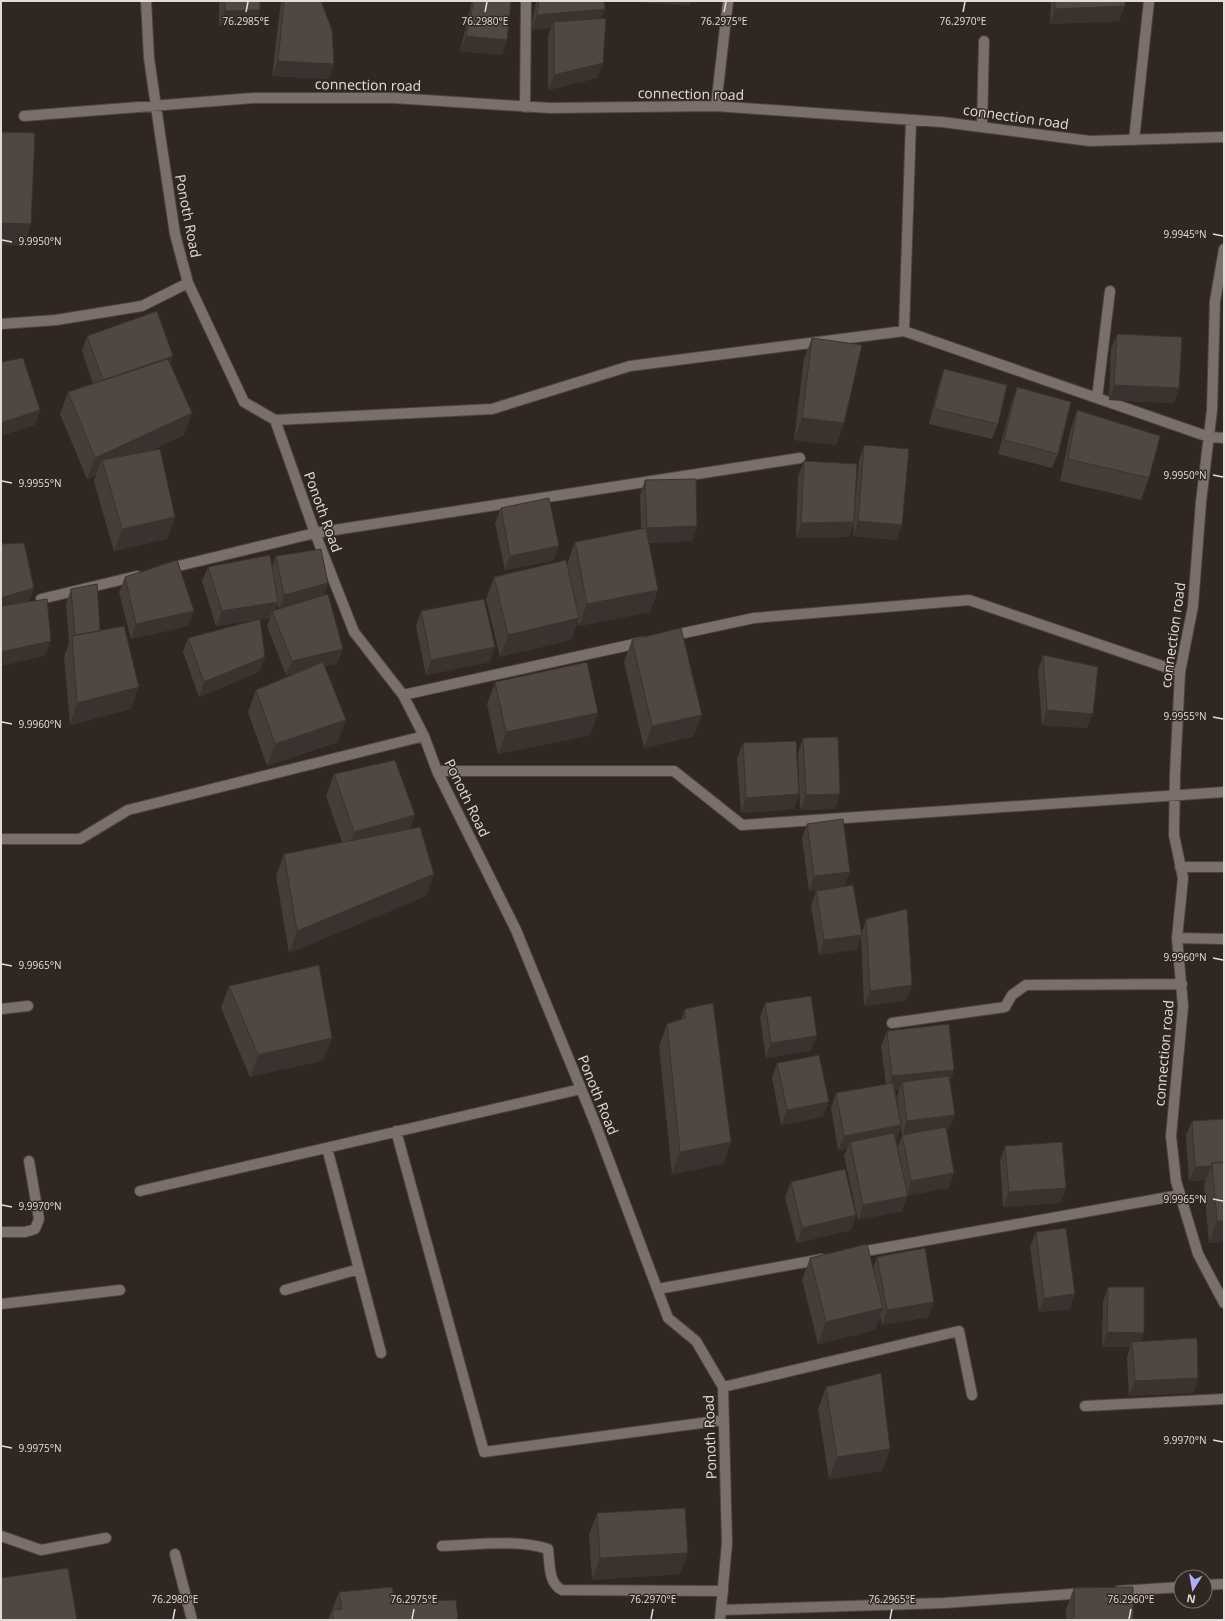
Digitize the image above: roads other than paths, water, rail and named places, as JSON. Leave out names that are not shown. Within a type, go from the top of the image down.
[{"type":"street","name":"Ponoth Road","points":[[146,1],[149,58],[175,234],[188,283],[244,402],[275,420],[315,533],[354,632],[387,677],[403,695],[424,736],[437,771],[516,930],[581,1089],[668,1318],[696,1341],[723,1387],[727,1543],[720,1615]]},
{"type":"street","points":[[525,107],[526,1]]},
{"type":"street","points":[[716,106],[728,1]]},
{"type":"street","points":[[1134,140],[1149,1]]},
{"type":"street","points":[[982,127],[984,41]]},
{"type":"street","name":"connection road","points":[[24,116],[157,107],[253,98],[394,98],[550,108],[716,106],[911,120],[982,127],[1090,141],[1224,137]]},
{"type":"street","points":[[904,331],[911,120]]},
{"type":"street","name":"connection road","points":[[1224,248],[1215,301],[1212,410],[1201,502],[1194,606],[1180,672],[1174,835],[1183,878],[1177,938],[1183,1006],[1171,1136],[1176,1181],[1198,1254],[1224,1303]]},
{"type":"street","points":[[1,324],[56,320],[142,306],[188,283]]},
{"type":"street","points":[[1098,398],[1110,291]]},
{"type":"street","points":[[275,420],[492,409],[630,366],[904,331],[1209,437],[1224,438]]},
{"type":"street","points":[[41,599],[315,533],[800,458]]},
{"type":"street","points":[[403,695],[754,618],[969,600],[1180,672]]},
{"type":"street","points":[[1,839],[80,838],[128,810],[424,736]]},
{"type":"street","points":[[437,771],[674,771],[742,825],[1224,792]]},
{"type":"street","points":[[1180,867],[1224,867]]},
{"type":"street","points":[[1177,938],[1224,939]]},
{"type":"street","points":[[892,1023],[1005,1007],[1012,995],[1026,985],[1182,984]]},
{"type":"street","points":[[1,1008],[28,1006]]},
{"type":"street","points":[[140,1191],[581,1089]]},
{"type":"street","points":[[396,1132],[484,1452],[724,1420]]},
{"type":"street","points":[[327,1148],[381,1353]]},
{"type":"street","points":[[1,1232],[25,1232],[35,1229],[39,1219],[29,1161]]},
{"type":"street","points":[[845,1255],[1180,1195]]},
{"type":"street","points":[[658,1289],[829,1258]]},
{"type":"street","points":[[285,1290],[359,1269]]},
{"type":"street","points":[[1,1304],[120,1290]]},
{"type":"street","points":[[723,1387],[959,1331],[972,1395]]},
{"type":"street","points":[[1085,1406],[1224,1400]]},
{"type":"street","points":[[1,1536],[41,1550],[106,1538]]},
{"type":"street","points":[[442,1546],[520,1544],[548,1549],[552,1579],[555,1586],[562,1590],[723,1592]]},
{"type":"street","points":[[175,1554],[192,1620]]},
{"type":"street","points":[[1213,1585],[1224,1584]]},
{"type":"street","points":[[1110,1592],[1173,1588]]},
{"type":"street","points":[[720,1615],[1094,1593]]}]
